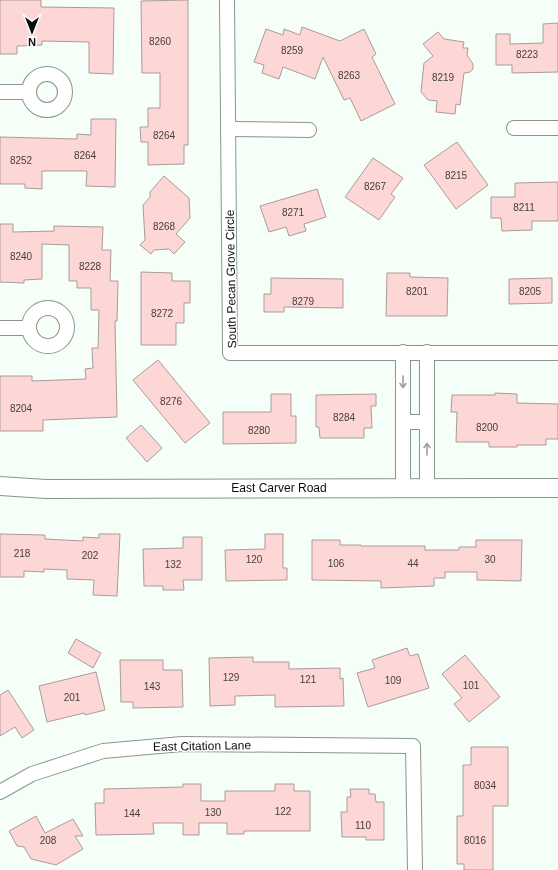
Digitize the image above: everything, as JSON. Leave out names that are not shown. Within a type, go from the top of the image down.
[{"type":"street","name":"South Pecan Grove Circle","points":[[227,0],[230,353],[558,353]]},
{"type":"street","points":[[0,92],[28,92]]},
{"type":"street","points":[[514,128],[558,128]]},
{"type":"street","points":[[228,129],[309,130]]},
{"type":"street","points":[[0,328],[29,328]]},
{"type":"street","points":[[403,352],[403,488]]},
{"type":"street","points":[[427,352],[427,488]]},
{"type":"street","points":[[403,422],[427,422]]},
{"type":"street","name":"East Carver Road","points":[[0,486],[46,488],[558,488]]},
{"type":"street","name":"East Citation Lane","points":[[0,792],[32,774],[103,751],[182,744],[413,746],[415,870]]},
{"type":"building","points":[[0,0],[41,0],[41,7],[114,8],[113,74],[89,73],[89,42],[42,41],[42,45],[17,46],[17,54],[0,54]]},
{"type":"building","points":[[188,0],[188,145],[184,145],[184,164],[148,165],[148,142],[141,142],[140,127],[148,127],[148,108],[160,108],[160,73],[142,73],[141,1]]},
{"type":"building","points":[[558,23],[558,72],[512,73],[512,65],[496,65],[496,34],[510,34],[510,44],[543,43],[543,24]]},
{"type":"building","points":[[302,27],[340,41],[364,29],[376,54],[372,57],[395,104],[361,121],[350,98],[344,100],[323,57],[315,79],[283,67],[279,79],[262,73],[264,65],[254,62],[266,29],[283,35],[284,29],[300,35]]},
{"type":"building","points":[[438,32],[444,39],[464,42],[463,48],[468,48],[467,55],[473,64],[473,69],[470,72],[464,73],[460,105],[456,104],[455,114],[436,112],[437,101],[428,100],[421,92],[424,63],[433,56],[423,44]]},
{"type":"building","points":[[91,119],[116,119],[115,187],[86,186],[87,171],[42,171],[42,189],[25,188],[25,184],[0,184],[0,137],[77,139],[77,134],[91,135]]},
{"type":"building","points":[[457,142],[488,185],[456,209],[424,165]]},
{"type":"building","points":[[373,158],[403,178],[391,194],[395,197],[379,220],[345,197]]},
{"type":"building","points":[[164,176],[189,198],[190,218],[176,234],[185,242],[174,254],[169,249],[154,250],[151,254],[140,245],[145,240],[143,205],[150,197],[150,192]]},
{"type":"building","points":[[558,182],[558,221],[532,221],[532,230],[502,231],[501,218],[491,218],[491,197],[515,197],[515,183]]},
{"type":"building","points":[[317,189],[326,217],[304,224],[306,231],[289,236],[286,227],[269,232],[260,206]]},
{"type":"building","points":[[0,224],[13,224],[13,232],[54,231],[54,226],[103,227],[102,250],[111,250],[110,281],[118,281],[117,321],[115,321],[117,417],[43,420],[43,431],[0,431],[0,376],[32,376],[32,381],[86,379],[85,369],[93,368],[92,348],[98,348],[99,310],[91,310],[91,288],[77,288],[77,281],[69,281],[69,245],[42,244],[42,279],[24,280],[24,283],[0,282]]},
{"type":"building","points":[[141,272],[172,273],[172,281],[190,281],[190,303],[184,303],[184,323],[176,323],[176,345],[141,345]]},
{"type":"building","points":[[387,273],[410,273],[410,277],[448,278],[447,316],[386,316]]},
{"type":"building","points":[[271,278],[343,279],[343,308],[284,307],[284,312],[264,312],[264,294],[271,294]]},
{"type":"building","points":[[552,278],[552,303],[509,304],[509,279]]},
{"type":"building","points":[[158,360],[210,423],[185,443],[133,380]]},
{"type":"building","points":[[495,393],[517,394],[517,403],[558,404],[558,439],[546,439],[546,445],[517,445],[517,447],[489,447],[489,442],[456,442],[457,412],[451,412],[452,395],[495,395]]},
{"type":"building","points":[[271,394],[291,394],[291,416],[296,416],[296,443],[223,444],[223,412],[271,412]]},
{"type":"building","points":[[376,394],[376,406],[371,406],[372,428],[364,428],[364,438],[320,438],[319,427],[316,427],[316,395]]},
{"type":"building","points":[[141,425],[162,448],[147,462],[126,438]]},
{"type":"building","points":[[0,534],[45,535],[45,539],[83,541],[83,537],[99,538],[99,534],[120,534],[117,596],[93,595],[94,580],[67,579],[67,570],[44,569],[44,572],[24,571],[24,577],[0,577]]},
{"type":"building","points":[[265,534],[283,534],[283,568],[287,568],[287,580],[226,581],[225,550],[265,549]]},
{"type":"building","points":[[183,537],[202,537],[202,580],[183,580],[184,590],[163,590],[163,586],[144,586],[143,549],[183,548]]},
{"type":"building","points":[[312,540],[340,540],[340,545],[425,546],[425,550],[459,550],[459,547],[476,547],[476,540],[522,540],[521,581],[477,580],[477,572],[445,572],[445,578],[434,578],[434,586],[381,588],[381,581],[312,580]]},
{"type":"building","points":[[76,639],[101,653],[93,668],[68,653]]},
{"type":"building","points":[[407,648],[410,656],[418,654],[429,688],[368,707],[357,673],[375,668],[372,660]]},
{"type":"building","points":[[465,655],[500,697],[469,722],[454,704],[462,698],[442,674]]},
{"type":"building","points":[[253,657],[253,662],[289,662],[289,669],[340,668],[340,679],[343,678],[344,706],[275,707],[275,695],[235,696],[235,705],[210,706],[209,658]]},
{"type":"building","points":[[120,660],[163,660],[163,670],[182,670],[183,707],[133,708],[133,702],[121,702]]},
{"type":"building","points":[[96,672],[105,710],[85,715],[84,713],[47,722],[39,686]]},
{"type":"building","points":[[8,690],[34,730],[22,738],[15,727],[0,736],[0,695]]},
{"type":"building","points":[[471,747],[508,747],[508,806],[493,806],[493,870],[464,870],[464,864],[457,864],[457,816],[463,816],[463,765],[471,765]]},
{"type":"building","points":[[183,784],[201,784],[201,801],[225,801],[225,791],[275,791],[275,784],[294,784],[294,791],[310,791],[310,831],[244,831],[244,834],[227,834],[227,823],[199,823],[199,835],[183,835],[183,823],[153,823],[154,834],[96,835],[95,803],[104,803],[104,789],[183,787]]},
{"type":"building","points":[[350,789],[369,789],[369,794],[375,794],[376,802],[384,802],[384,840],[366,840],[366,837],[342,837],[341,812],[347,812],[347,797],[351,797]]},
{"type":"building","points":[[36,816],[45,833],[73,819],[83,836],[75,836],[83,849],[56,865],[31,859],[24,847],[17,846],[9,831]]}]
